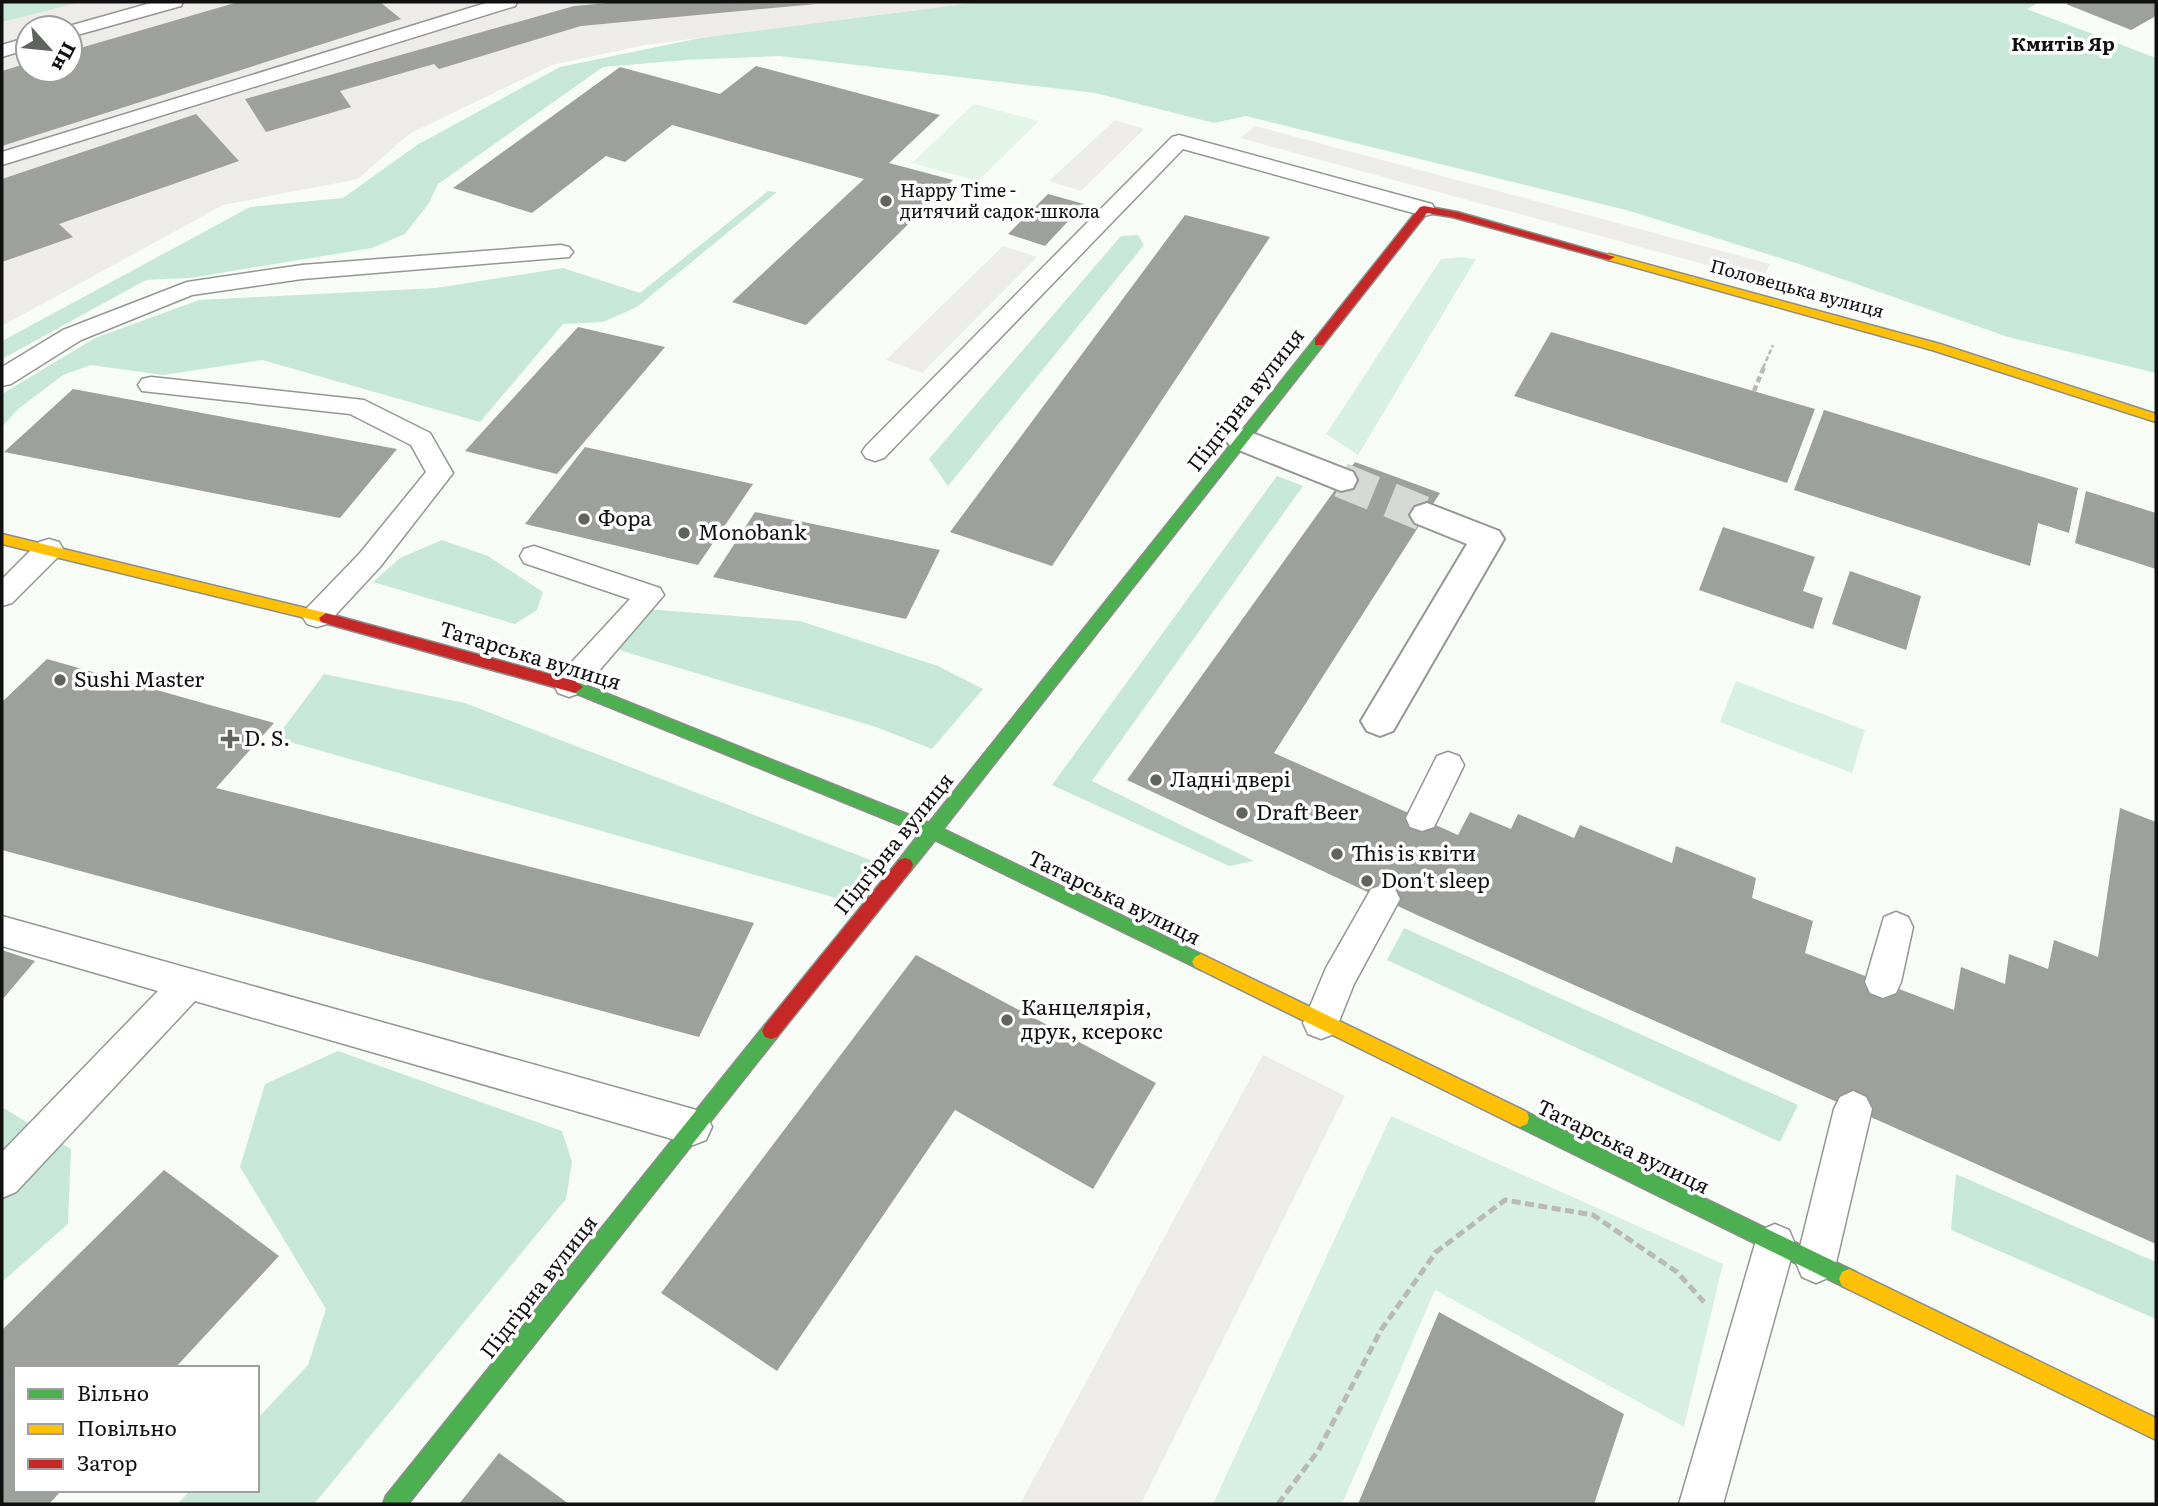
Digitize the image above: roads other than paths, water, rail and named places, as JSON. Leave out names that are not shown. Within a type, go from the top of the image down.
[{"type":"street","name":"Половецька вулиця","points":[[1424,209],[1453,214],[1936,347],[2156,418]]},
{"type":"street","name":"Підгірна вулиця","points":[[394,1504],[932,831],[1424,209]]},
{"type":"street","points":[[1242,440],[1341,480]]},
{"type":"street","points":[[1380,721],[1487,539],[1427,515]]},
{"type":"street","name":"Татарська вулиця","points":[[2,539],[317,616],[569,685],[932,831],[2156,1429]]},
{"type":"lane","points":[[84,27],[174,2]]},
{"type":"lane","points":[[2,159],[433,15],[508,2]]},
{"type":"lane","points":[[875,452],[1179,141],[1424,209]]},
{"type":"lane","points":[[2,378],[72,334],[187,289],[302,272],[561,252]]},
{"type":"lane","points":[[152,385],[355,406],[421,439],[440,473],[370,560],[317,616]]},
{"type":"lane","points":[[2,596],[49,549]]},
{"type":"lane","points":[[534,556],[650,595],[569,685]]},
{"type":"lane","points":[[1422,818],[1448,765]]},
{"type":"lane","points":[[1321,1023],[1338,979],[1383,899]]},
{"type":"lane","points":[[1883,982],[1896,927]]},
{"type":"lane","points":[[2,931],[693,1127]]},
{"type":"lane","points":[[2,1179],[188,984]]},
{"type":"lane","points":[[1816,1263],[1853,1109]]},
{"type":"lane","points":[[1701,1504],[1774,1244]]},
{"type":"tunnel","points":[[1341,480],[1427,515]]},
{"type":"place","name":"Happy Time - дитячий садок-школа","points":[[886,201]]},
{"type":"place","name":"Фора","points":[[584,519]]},
{"type":"place","name":"Monobank","points":[[684,533]]},
{"type":"place","name":"Sushi Master","points":[[60,680]]},
{"type":"place","name":"D. S.","points":[[230,739]]},
{"type":"place","name":"Ладні двері","points":[[1156,780]]},
{"type":"place","name":"Draft Beer","points":[[1242,813]]},
{"type":"place","name":"This is квіти","points":[[1337,854]]},
{"type":"place","name":"Don't sleep","points":[[1367,881]]},
{"type":"place","name":"Канцелярія, друк, ксерокс","points":[[1007,1020]]},
{"type":"district","name":"Кмитів Яр","points":[[2063,44]]}]
